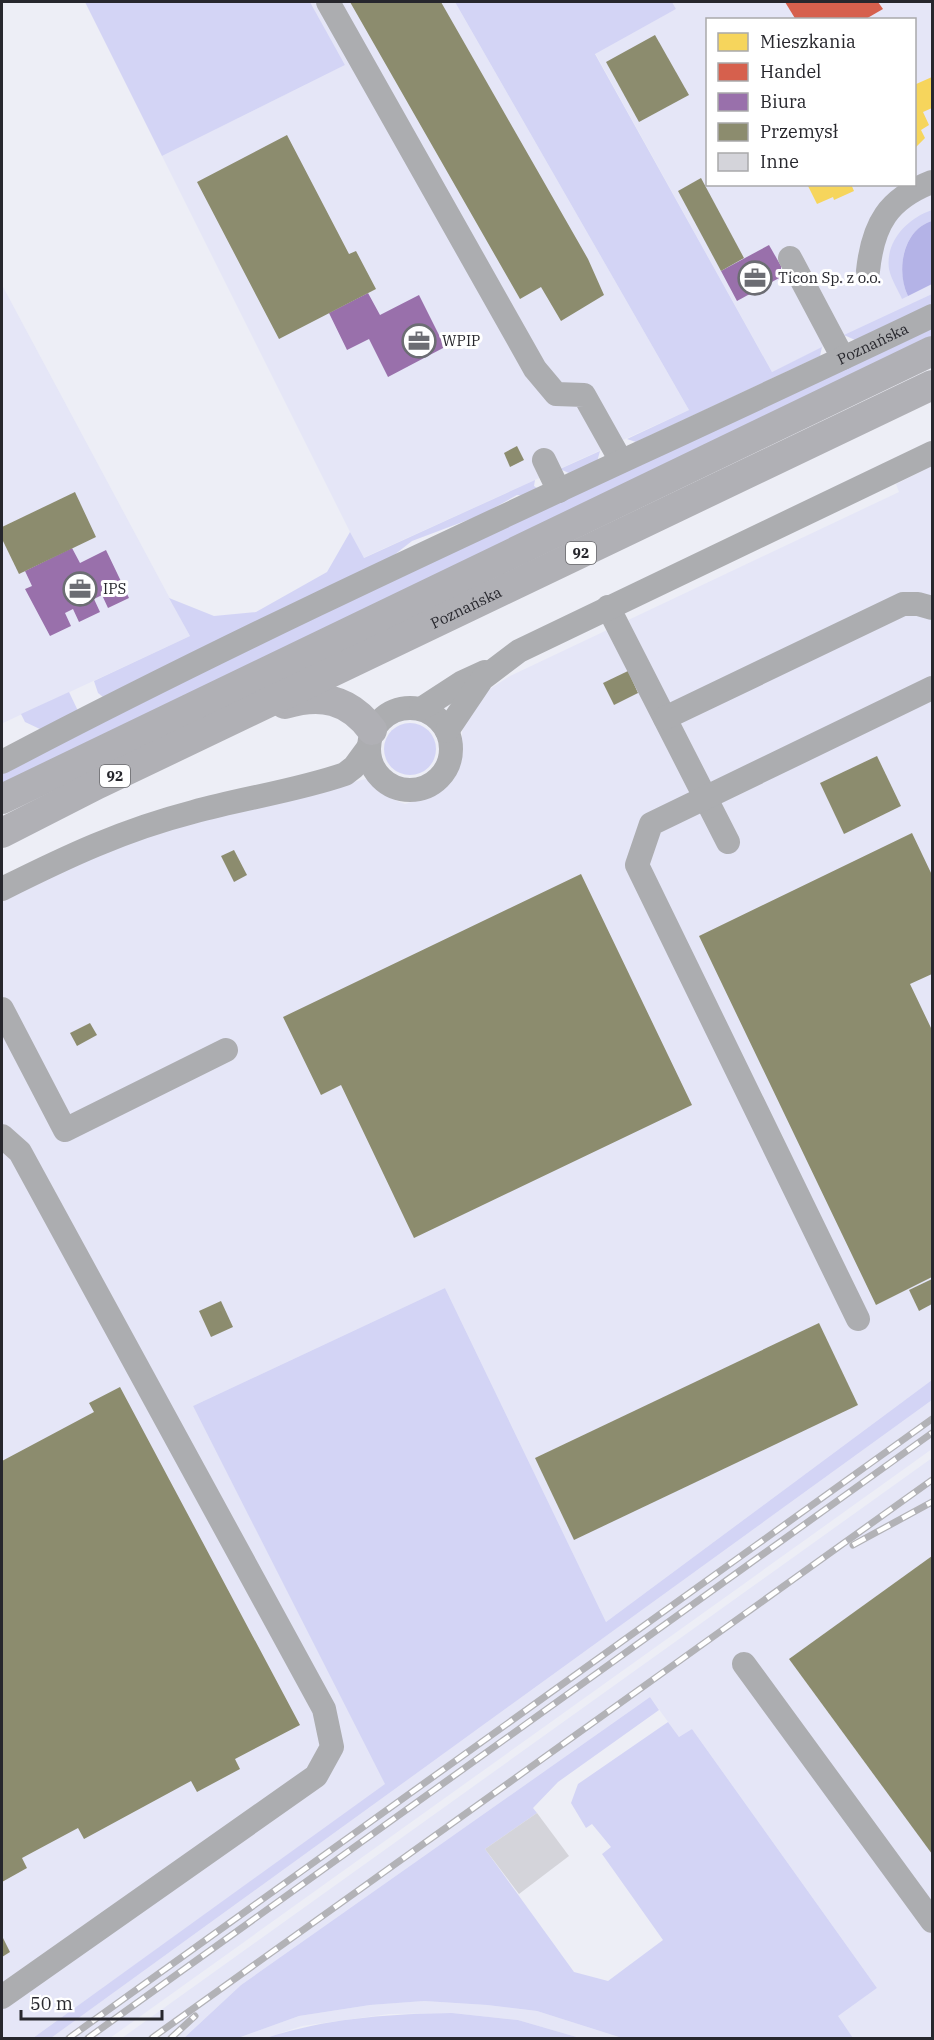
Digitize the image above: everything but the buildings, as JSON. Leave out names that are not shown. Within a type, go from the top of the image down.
[{"type":"main road","name":"Poznańska","points":[[2,799],[933,351]]},
{"type":"main road","name":"Poznańska","points":[[2,833],[230,721],[933,385]]},
{"type":"main road","points":[[230,721],[299,699],[321,698],[350,709],[370,739]]},
{"type":"street","points":[[328,2],[535,369],[556,394],[584,395],[621,461]]},
{"type":"street","points":[[868,271],[871,242],[887,211],[909,191],[933,182]]},
{"type":"street","points":[[790,258],[843,358]]},
{"type":"street","name":"Poznańska","points":[[2,762],[107,707],[621,461],[933,316]]},
{"type":"street","points":[[422,710],[461,682],[493,668],[519,651],[933,453]]},
{"type":"street","points":[[544,460],[559,491]]},
{"type":"street","points":[[665,718],[903,604],[918,604],[933,608]]},
{"type":"street","points":[[608,607],[728,842]]},
{"type":"street","points":[[447,731],[473,691],[493,668]]},
{"type":"street","points":[[858,1319],[637,865],[651,824],[933,688]]},
{"type":"street","points":[[2,889],[82,848],[117,835],[192,812],[345,774],[354,768],[381,719],[393,711],[407,708],[422,710],[441,722],[447,731],[451,746],[449,761],[443,774],[432,784],[418,790],[403,790],[383,781],[370,763],[370,739]]},
{"type":"street","points":[[2,1009],[65,1130],[226,1050]]},
{"type":"street","points":[[2,1136],[20,1152],[324,1709],[332,1746],[316,1776],[2,1997]]},
{"type":"street","points":[[744,1664],[933,1921]]},
{"type":"shaded area","points":[[85,2],[310,2],[345,65],[162,156]]},
{"type":"shaded area","points":[[310,2],[455,2],[689,410],[363,558],[162,156],[345,65]]},
{"type":"shaded area","points":[[455,2],[672,2],[676,9],[595,54],[772,372],[822,347],[820,356],[636,442],[627,439],[689,410]]},
{"type":"shaded area","points":[[672,2],[932,2],[932,294],[772,372],[595,53],[676,9]]},
{"type":"shaded area","points":[[932,210],[932,221],[914,233],[904,253],[902,275],[908,296],[902,299],[889,269],[891,249],[900,232],[907,225]]},
{"type":"shaded area","points":[[932,221],[932,284],[908,296],[902,275],[904,253],[914,233]]},
{"type":"shaded area","points":[[2,285],[190,636],[3,723],[2,720]]},
{"type":"shaded area","points":[[932,294],[932,307],[855,340],[844,335]]},
{"type":"shaded area","points":[[932,323],[932,340],[2,788],[2,770],[90,724]]},
{"type":"shaded area","points":[[600,451],[597,462],[571,474],[560,469]]},
{"type":"shaded area","points":[[932,466],[932,1380],[606,1622],[445,1288],[193,1406],[386,1784],[33,2038],[2,2038],[2,901],[91,855],[226,812],[366,779],[390,798],[405,804],[429,797],[452,781],[461,751],[463,720],[480,695],[510,676],[899,492],[896,484]]},
{"type":"shaded area","points":[[535,480],[534,486],[537,488],[528,496],[517,495],[481,515],[412,541],[375,570],[103,697],[98,693],[94,681],[190,636],[169,598],[214,616],[256,612],[327,572],[350,532],[364,558]]},
{"type":"shaded area","points":[[69,692],[79,713],[42,730],[25,722],[21,714]]},
{"type":"shaded area","points":[[405,723],[415,723],[429,730],[436,749],[429,768],[415,775],[405,775],[395,771],[388,764],[384,754],[384,744],[388,734],[395,727]]},
{"type":"shaded area","points":[[445,1288],[606,1622],[932,1380],[932,1400],[51,2038],[33,2038],[385,1784],[193,1406]]},
{"type":"shaded area","points":[[932,1400],[932,1449],[110,2038],[51,2038]]},
{"type":"shaded area","points":[[932,1458],[932,2038],[853,2038],[837,2016],[877,1988],[692,1729],[679,1737],[650,1697],[241,1985],[184,2038],[122,2038]]},
{"type":"shaded area","points":[[650,1697],[659,1710],[558,1782],[533,1808],[537,1813],[485,1849],[574,1972],[608,1981],[663,1940],[602,1854],[611,1847],[592,1824],[586,1828],[571,1803],[578,1784],[668,1722],[679,1737],[692,1729],[877,1988],[838,2016],[853,2038],[622,2038],[537,2011],[424,2001],[370,2005],[299,2016],[238,2038],[184,2038],[241,1985]]},
{"type":"shaded area","points":[[424,2001],[537,2011],[622,2038],[580,2038],[518,2020],[452,2013],[389,2014],[302,2026],[266,2038],[238,2038],[299,2016],[370,2005]]},
{"type":"shaded area","points":[[452,2013],[518,2020],[580,2038],[266,2038],[312,2026],[358,2018]]},
{"type":"railway","points":[[69,2038],[932,1419]]},
{"type":"railway","points":[[88,2038],[932,1433]]},
{"type":"railway","points":[[152,2038],[932,1480]]},
{"type":"railway","points":[[853,1545],[932,1502]]},
{"type":"railway","points":[[171,2038],[195,2016]]},
{"type":"place","name":"Ticon Sp. z o.o.","points":[[755,278]]},
{"type":"place","name":"WPIP","points":[[419,341]]},
{"type":"place","name":"IPS","points":[[80,589]]}]
